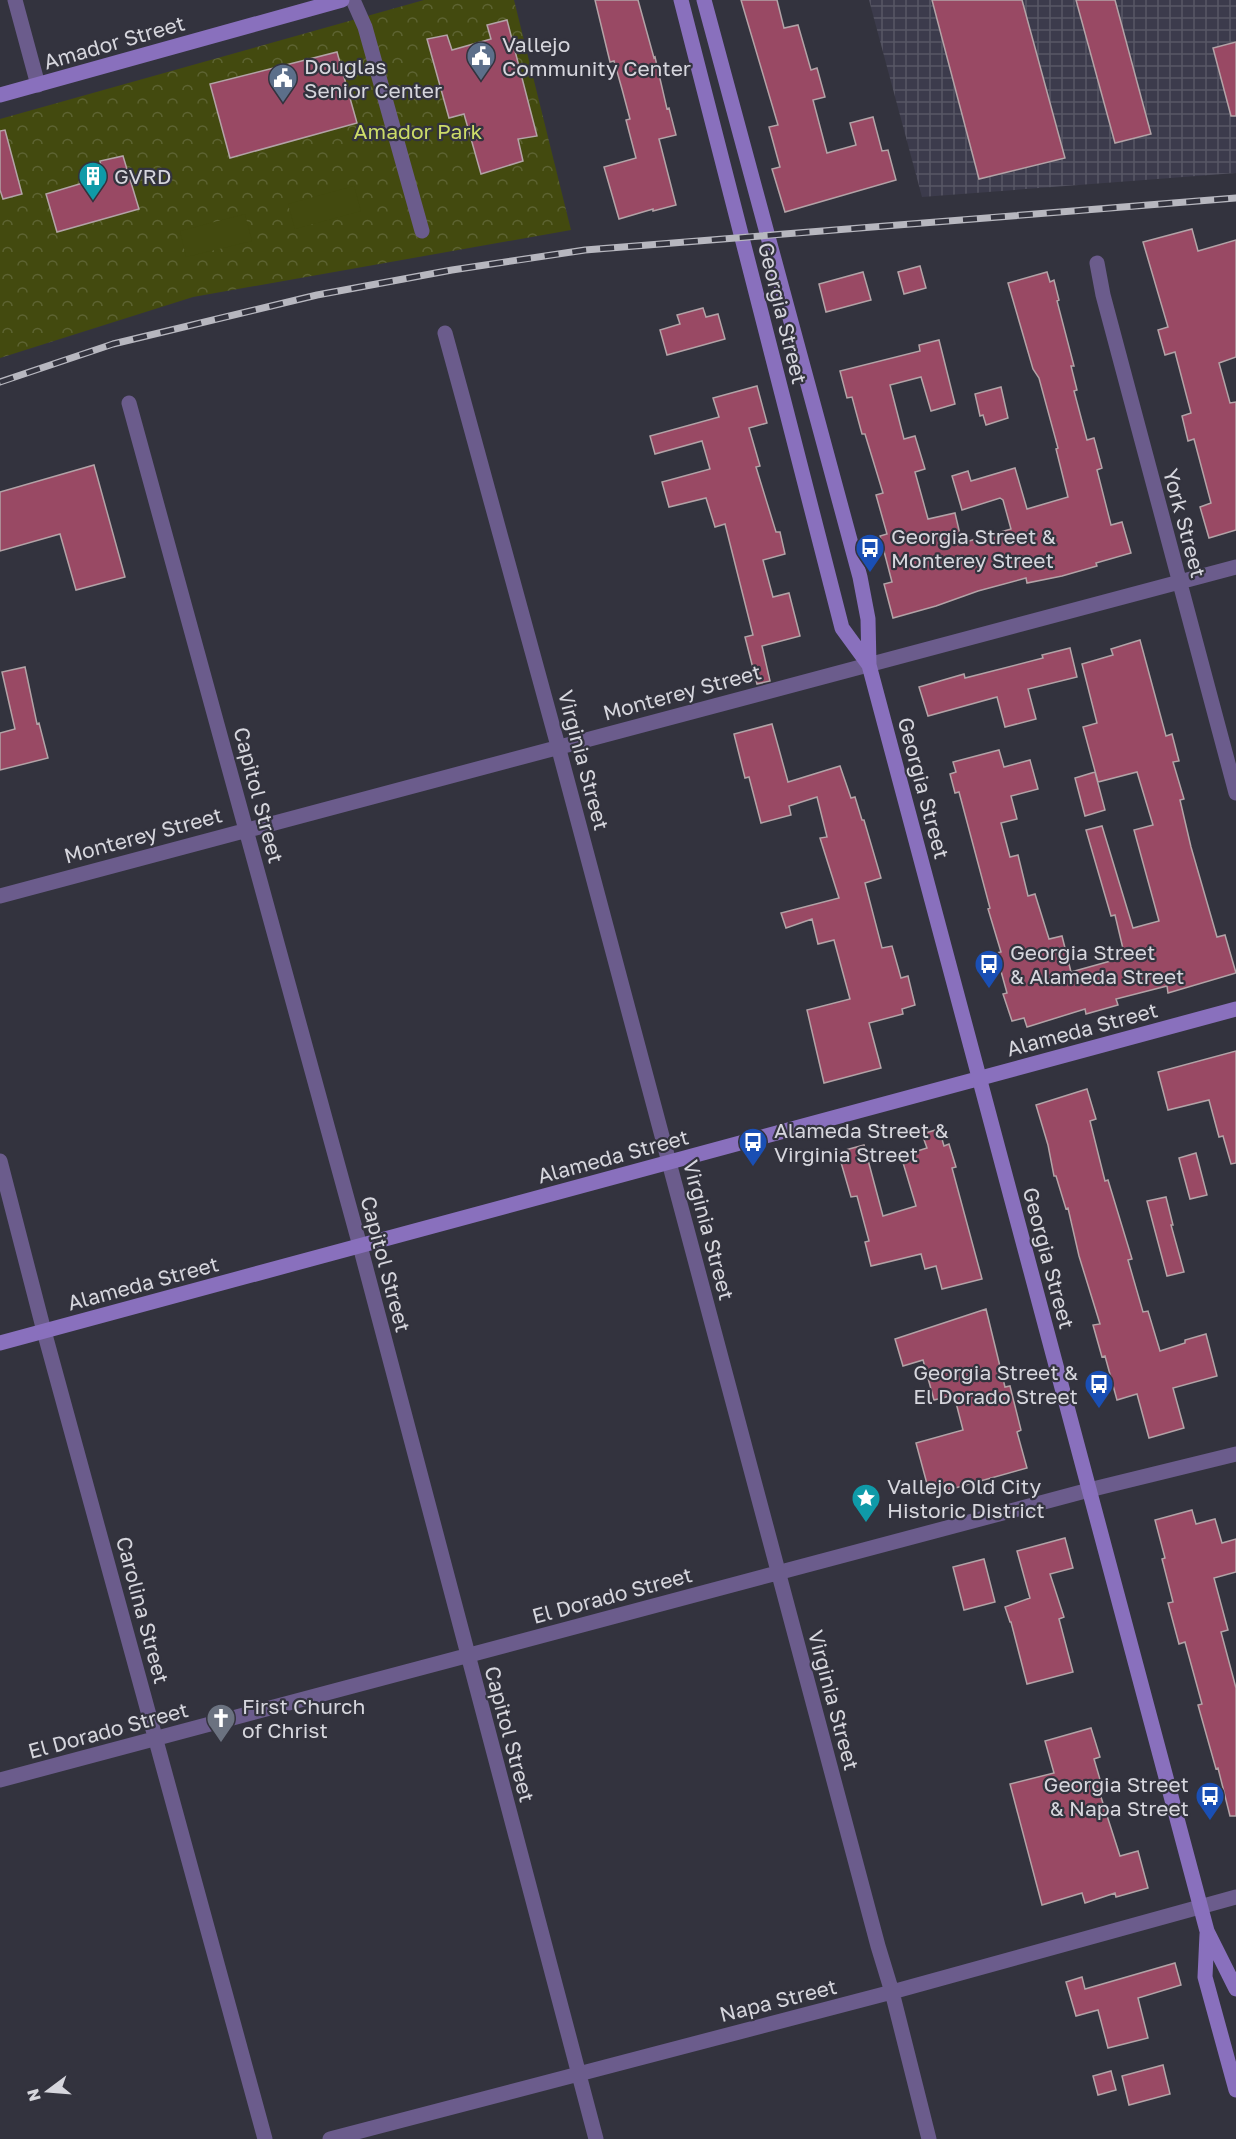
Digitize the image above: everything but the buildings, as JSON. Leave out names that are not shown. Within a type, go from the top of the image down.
[{"type":"main road","name":"Amador Street","points":[[0,94],[342,0]]},
{"type":"main road","name":"Georgia Street","points":[[681,0],[842,628],[869,664]]},
{"type":"main road","name":"Georgia Street","points":[[704,0],[860,577],[868,619],[869,664],[1200,1906],[1207,1931],[1236,1989]]},
{"type":"main road","name":"Alameda Street","points":[[0,1343],[979,1077],[1236,1010]]},
{"type":"main road","name":"Georgia Street","points":[[1207,1931],[1205,1977],[1236,2090]]},
{"type":"street","points":[[15,0],[38,85]]},
{"type":"street","points":[[353,0],[365,27],[422,231]]},
{"type":"street","name":"York Street","points":[[1097,264],[1103,295],[1236,793]]},
{"type":"street","name":"Virginia Street","points":[[445,333],[892,1992],[929,2139]]},
{"type":"street","name":"Capitol Street","points":[[129,403],[360,1246],[596,2139]]},
{"type":"street","name":"Monterey Street","points":[[0,896],[1236,567]]},
{"type":"street","name":"Carolina Street","points":[[0,1161],[44,1331],[265,2139]]},
{"type":"street","name":"El Dorado Street","points":[[0,1780],[1089,1490],[1236,1454]]},
{"type":"street","name":"Napa Street","points":[[330,2139],[579,2072],[892,1992],[1236,1897]]},
{"type":"shaded area","points":[[869,0],[1236,0],[1236,173],[922,197]]},
{"type":"green space","name":"Amador Park","points":[[424,0],[514,0],[571,230],[193,297],[0,358],[0,119]]},
{"type":"green space","points":[[354,186],[361,211],[295,229],[288,204]]},
{"type":"green space","points":[[245,214],[252,241],[186,257],[180,231]]},
{"type":"railway","points":[[0,382],[113,344],[317,295],[452,270],[585,250],[1236,198]]},
{"type":"place","name":"Vallejo Community Center","points":[[481,82]]},
{"type":"place","name":"Douglas Senior Center","points":[[283,104]]},
{"type":"place","name":"GVRD","points":[[93,202]]},
{"type":"place","name":"Georgia Street & Monterey Street","points":[[870,574]]},
{"type":"place","name":"Georgia Street & Alameda Street","points":[[989,990]]},
{"type":"place","name":"Alameda Street & Virginia Street","points":[[753,1168]]},
{"type":"place","name":"Georgia Street & El Dorado Street","points":[[1099,1410]]},
{"type":"place","name":"Vallejo Old City Historic District","points":[[866,1524]]},
{"type":"place","name":"First Church of Christ","points":[[221,1744]]},
{"type":"place","name":"Georgia Street & Napa Street","points":[[1210,1822]]}]
